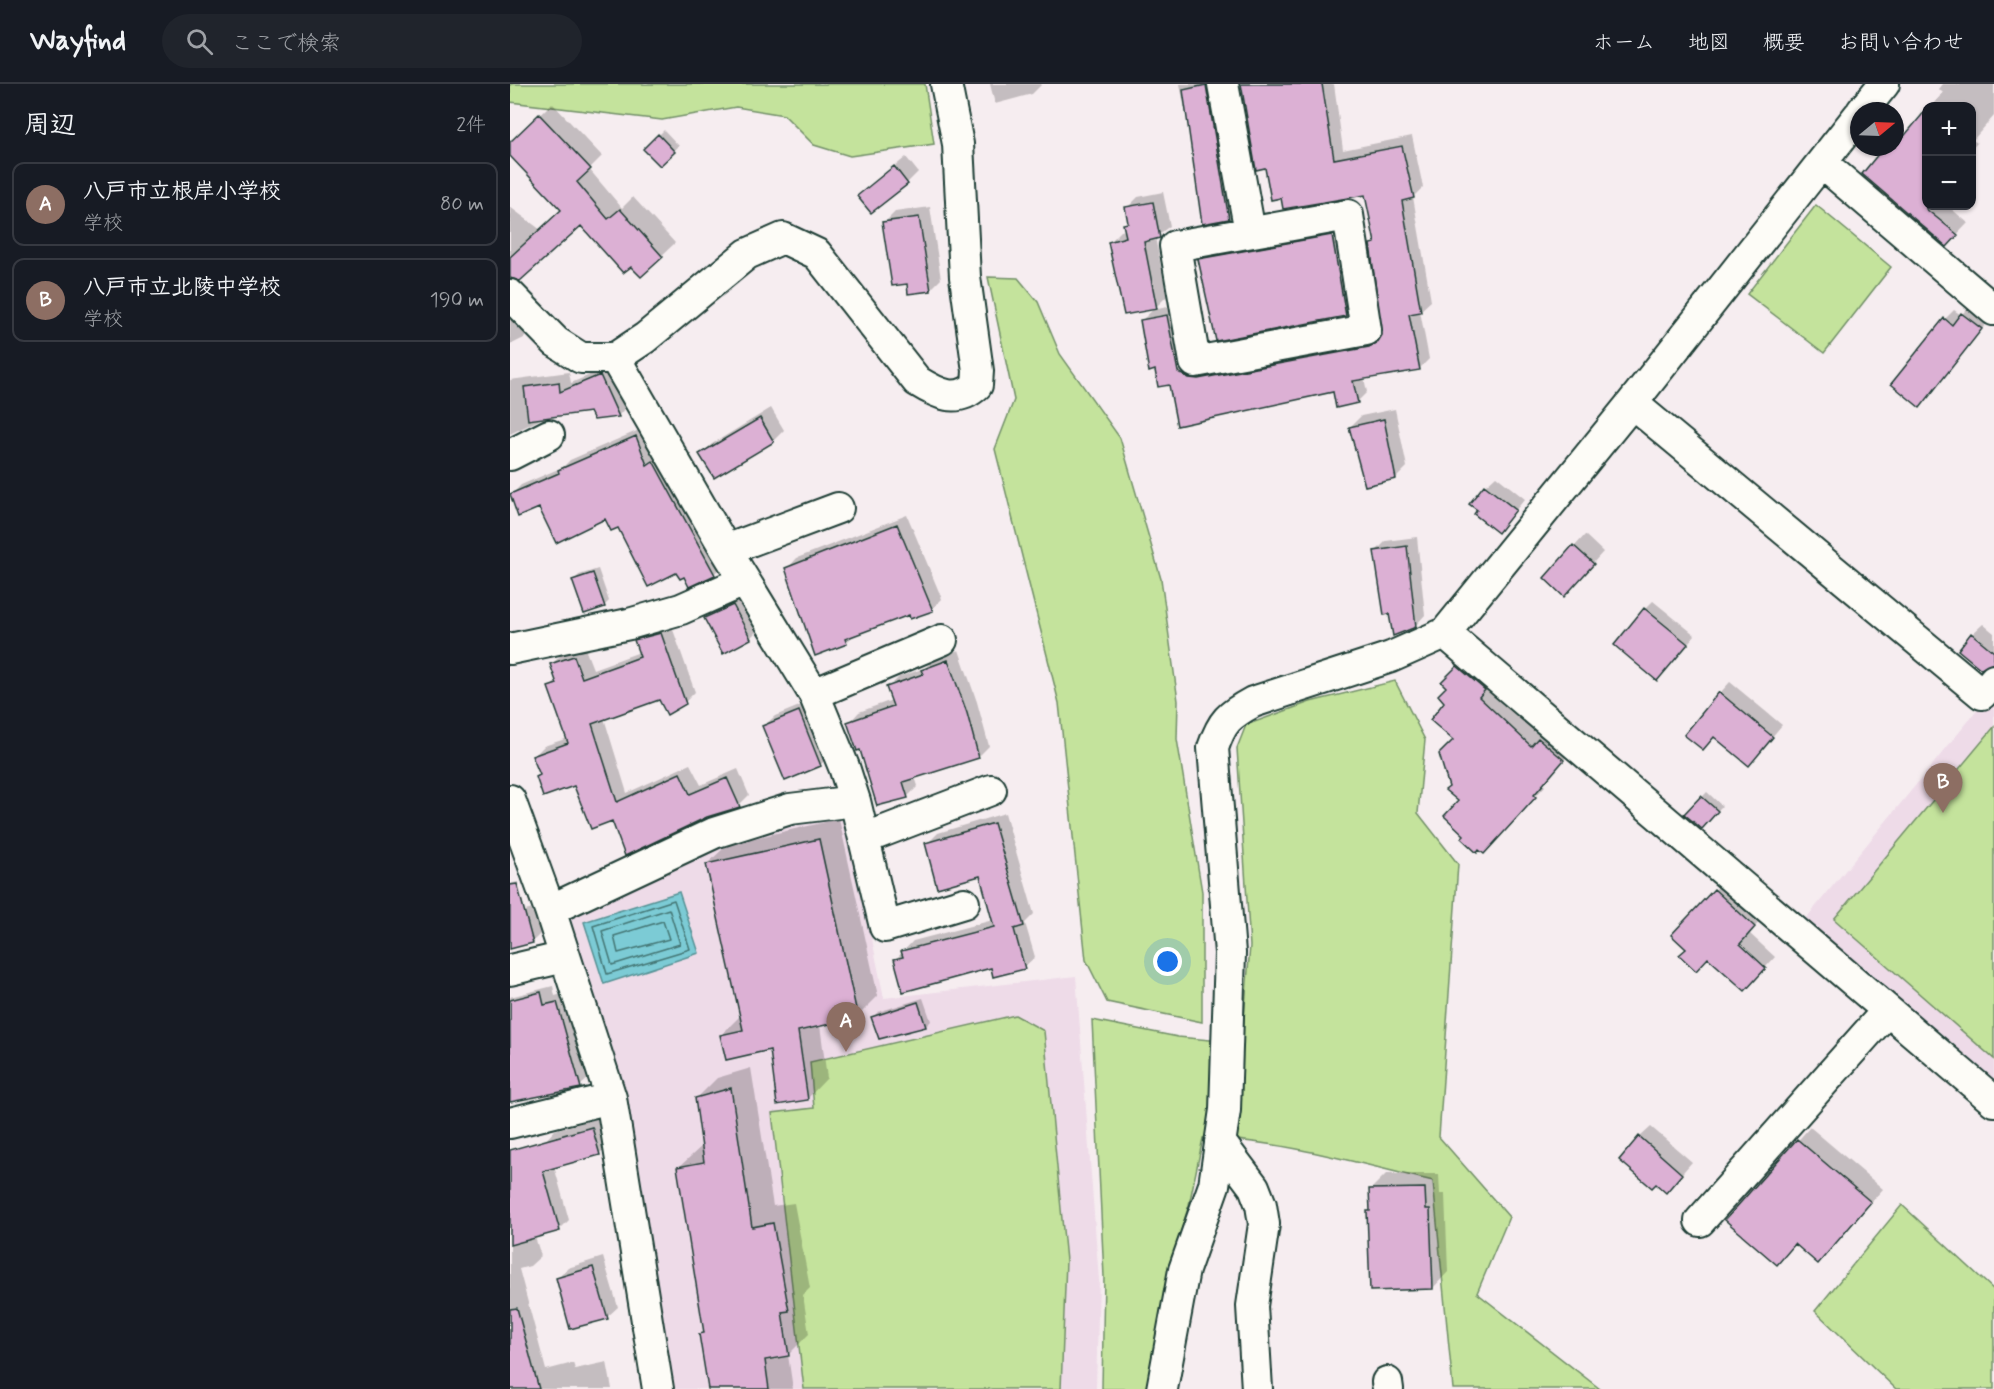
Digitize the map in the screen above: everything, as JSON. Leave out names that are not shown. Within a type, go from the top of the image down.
[{"type":"street","points":[[510,295],[556,342],[581,358],[615,358],[645,338],[747,254],[783,238],[817,254],[917,381],[937,393],[956,397],[968,394],[977,385],[978,371],[965,277],[958,144],[946,84]]},
{"type":"street","points":[[1223,84],[1250,232]]},
{"type":"street","points":[[1870,102],[1884,84]]},
{"type":"street","points":[[1162,1389],[1184,1270],[1214,1185],[1225,1110],[1230,953],[1213,748],[1221,725],[1234,712],[1253,702],[1391,657],[1445,633],[1632,403],[1850,127]]},
{"type":"street","points":[[1822,163],[1994,310]]},
{"type":"street","points":[[1348,214],[1366,330],[1195,362],[1175,246],[1250,232],[1348,214]]},
{"type":"street","points":[[615,358],[744,581],[814,694],[844,767],[855,801],[866,838],[885,927],[964,903]]},
{"type":"street","points":[[1632,403],[1982,694],[1994,680]]},
{"type":"street","points":[[510,455],[549,435]]},
{"type":"street","points":[[726,550],[838,508]]},
{"type":"street","points":[[510,649],[629,624],[681,609],[744,581]]},
{"type":"street","points":[[1445,633],[1994,1101]]},
{"type":"street","points":[[814,694],[942,640]]},
{"type":"street","points":[[866,838],[991,790]]},
{"type":"street","points":[[510,800],[550,910],[611,1098],[658,1389]]},
{"type":"street","points":[[550,910],[714,834],[790,809],[855,801]]},
{"type":"street","points":[[510,970],[565,957]]},
{"type":"street","points":[[1700,1221],[1887,1011]]},
{"type":"street","points":[[510,1123],[611,1098]]},
{"type":"street","points":[[1220,1142],[1254,1187],[1262,1205],[1264,1224],[1252,1306],[1257,1389]]},
{"type":"shaded area","points":[[1994,690],[1994,1085],[1803,922]]},
{"type":"shaded area","points":[[808,816],[848,821],[884,998],[1076,976],[1099,1280],[1096,1389],[675,1389],[628,1105],[567,917],[732,840]]},
{"type":"green space","points":[[510,84],[925,84],[934,144],[850,156],[814,145],[784,115],[736,107],[662,120],[510,102]]},
{"type":"green space","points":[[1816,205],[1891,267],[1824,353],[1747,294]]},
{"type":"green space","points":[[988,277],[1018,278],[1038,302],[1060,354],[1120,438],[1161,579],[1178,701],[1177,739],[1202,892],[1202,1022],[1107,1002],[1086,960],[1059,703],[995,449],[1014,400]]},
{"type":"green space","points":[[1395,681],[1425,740],[1418,813],[1458,864],[1439,1137],[1509,1217],[1477,1293],[1600,1389],[1453,1389],[1433,1181],[1290,1148],[1203,1138],[1189,1205],[1170,1266],[1151,1389],[1102,1389],[1104,1277],[1092,1020],[1178,1037],[1242,1043],[1250,946],[1237,748],[1246,725],[1310,702]]},
{"type":"green space","points":[[1994,727],[1994,1059],[1834,919]]},
{"type":"green space","points":[[1015,1015],[1044,1031],[1066,1261],[1061,1389],[804,1389],[772,1113],[814,1108],[810,1062]]},
{"type":"green space","points":[[1902,1205],[1994,1290],[1994,1389],[1896,1389],[1815,1311]]},
{"type":"water","points":[[679,892],[699,953],[604,984],[584,922]]},
{"type":"building","points":[[1241,84],[1322,84],[1334,159],[1402,146],[1414,198],[1402,201],[1421,312],[1409,314],[1420,370],[1353,381],[1358,403],[1336,408],[1333,392],[1177,426],[1169,385],[1158,387],[1155,370],[1149,372],[1140,320],[1167,315],[1178,372],[1189,378],[1198,379],[1369,347],[1377,343],[1382,335],[1370,244],[1375,243],[1365,195],[1283,209],[1281,198],[1271,200],[1265,168],[1256,170]]},
{"type":"building","points":[[1206,85],[1229,219],[1202,224],[1183,90]]},
{"type":"building","points":[[539,114],[591,169],[577,182],[608,219],[620,209],[663,257],[641,277],[631,267],[623,273],[581,226],[520,281],[510,278],[510,257],[561,210],[510,156],[510,142]]},
{"type":"building","points":[[1922,115],[1922,210],[1927,210],[1958,235],[1947,247],[1862,174],[1877,156],[1904,156],[1904,136]]},
{"type":"building","points":[[658,134],[675,152],[660,166],[643,149]]},
{"type":"building","points":[[894,166],[908,184],[871,213],[857,196]]},
{"type":"building","points":[[1153,202],[1160,238],[1144,242],[1157,309],[1124,315],[1108,242],[1126,237],[1123,224],[1128,223],[1125,207]]},
{"type":"building","points":[[919,217],[931,291],[908,294],[907,284],[892,286],[882,222]]},
{"type":"building","points":[[1332,235],[1346,316],[1216,341],[1198,259]]},
{"type":"building","points":[[1961,313],[1982,329],[1920,408],[1891,384],[1944,318],[1952,325]]},
{"type":"building","points":[[600,375],[619,417],[594,420],[590,412],[528,420],[524,387],[559,382],[560,392]]},
{"type":"building","points":[[760,418],[774,442],[714,478],[699,454]]},
{"type":"building","points":[[1384,419],[1396,479],[1365,486],[1349,427]]},
{"type":"building","points":[[636,436],[647,465],[653,461],[715,575],[689,587],[684,577],[680,579],[676,573],[648,587],[618,528],[611,531],[605,519],[556,543],[539,508],[518,517],[510,494]]},
{"type":"building","points":[[1484,485],[1516,510],[1498,533],[1474,514],[1477,510],[1469,504]]},
{"type":"building","points":[[897,524],[933,611],[910,619],[909,615],[845,639],[847,644],[815,656],[785,568]]},
{"type":"building","points":[[1573,545],[1594,564],[1564,597],[1544,578]]},
{"type":"building","points":[[1407,546],[1416,627],[1393,636],[1389,614],[1384,615],[1374,551]]},
{"type":"building","points":[[593,573],[605,607],[584,614],[572,580]]},
{"type":"building","points":[[733,605],[751,639],[723,654],[704,618]]},
{"type":"building","points":[[1644,608],[1688,644],[1657,681],[1614,645]]},
{"type":"building","points":[[661,633],[686,704],[667,715],[659,700],[592,724],[617,802],[680,773],[690,794],[727,778],[740,807],[707,817],[625,856],[612,821],[591,829],[574,786],[543,797],[536,777],[540,775],[532,756],[568,743],[548,687],[557,684],[550,664],[574,656],[582,678],[640,657],[634,640]]},
{"type":"building","points":[[1971,633],[1994,652],[1994,663],[1981,669],[1958,650]]},
{"type":"building","points":[[948,660],[967,713],[979,758],[903,782],[908,798],[877,806],[860,750],[857,751],[847,722],[893,706],[886,687],[923,674],[921,670]]},
{"type":"building","points":[[1457,666],[1485,690],[1479,697],[1531,746],[1538,738],[1564,760],[1534,795],[1536,797],[1484,854],[1479,850],[1477,853],[1461,838],[1464,835],[1444,816],[1458,801],[1445,790],[1449,787],[1439,754],[1453,740],[1430,720],[1444,702],[1438,695],[1446,687],[1441,682]]},
{"type":"building","points":[[1719,692],[1773,737],[1749,766],[1714,737],[1703,750],[1684,735]]},
{"type":"building","points":[[799,711],[821,766],[785,781],[762,726]]},
{"type":"building","points":[[1701,796],[1718,811],[1702,829],[1684,814]]},
{"type":"building","points":[[994,823],[1024,926],[1014,929],[1025,969],[993,977],[991,968],[903,992],[894,959],[903,957],[901,951],[994,927],[980,876],[937,888],[925,843]]},
{"type":"building","points":[[819,839],[858,1018],[798,1031],[808,1100],[777,1105],[770,1050],[726,1060],[720,1035],[743,1030],[706,864]]},
{"type":"building","points":[[517,884],[533,943],[510,949],[510,885]]},
{"type":"building","points":[[1714,889],[1755,927],[1740,944],[1766,968],[1745,991],[1708,958],[1696,971],[1679,955],[1686,949],[1671,935]]},
{"type":"building","points":[[541,992],[544,1005],[557,1002],[581,1088],[510,1102],[510,1000]]},
{"type":"building","points":[[918,1002],[926,1027],[879,1039],[871,1017]]},
{"type":"building","points":[[731,1088],[752,1227],[773,1223],[789,1311],[782,1312],[789,1356],[765,1360],[769,1389],[708,1389],[699,1334],[704,1333],[677,1167],[704,1162],[695,1098]]},
{"type":"building","points":[[592,1127],[600,1155],[543,1171],[560,1231],[510,1245],[510,1150]]},
{"type":"building","points":[[1639,1136],[1682,1174],[1666,1193],[1656,1184],[1652,1188],[1619,1160]]},
{"type":"building","points":[[1797,1139],[1871,1202],[1818,1264],[1795,1244],[1777,1265],[1725,1220]]},
{"type":"building","points":[[1425,1188],[1426,1209],[1430,1209],[1433,1289],[1370,1291],[1367,1211],[1370,1211],[1369,1189]]},
{"type":"building","points":[[593,1267],[608,1319],[570,1329],[556,1278]]},
{"type":"building","points":[[517,1308],[539,1389],[510,1389],[510,1309]]},
{"type":"place","name":"八戸市立北陵中学校","points":[[1943,813]]},
{"type":"place","name":"八戸市立根岸小学校","points":[[846,1052]]}]
